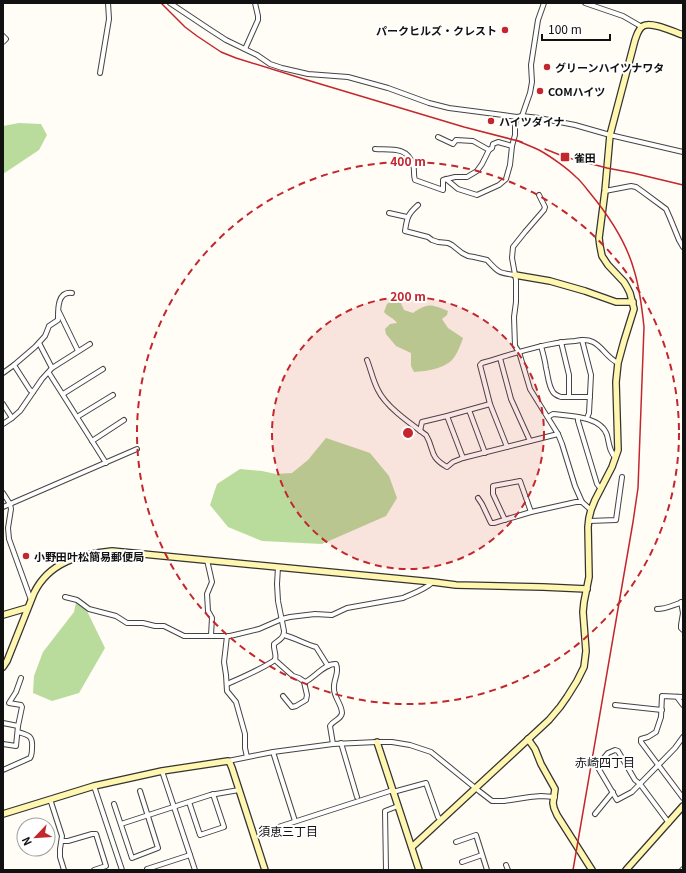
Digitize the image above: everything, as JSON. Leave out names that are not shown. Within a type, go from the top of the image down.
[{"type":"street","points":[[100,73],[110,19],[108,3]]},
{"type":"street","points":[[170,3],[226,40],[257,55],[270,64],[282,68],[308,74],[348,78],[388,88],[428,103],[449,108],[503,116],[522,116],[575,125],[610,135],[683,152]]},
{"type":"street","points":[[245,49],[258,20],[255,3]]},
{"type":"street","points":[[522,116],[530,93],[532,82],[531,65],[536,28],[544,3]]},
{"type":"street","points":[[585,3],[623,16],[642,27]]},
{"type":"street","points":[[412,847],[549,720],[577,682],[584,667],[586,651],[583,612],[589,577],[589,521],[591,510],[616,458],[618,450],[616,389],[618,363],[634,309],[627,287],[608,265],[600,252],[600,230],[610,135],[637,33],[642,27],[648,24],[683,35]]},
{"type":"street","points":[[3,36],[6,39],[3,42]]},
{"type":"street","points":[[446,180],[458,189],[477,195],[493,188],[506,179],[510,165],[517,116]]},
{"type":"street","points":[[438,137],[453,144],[458,140],[473,140],[489,150]]},
{"type":"street","points":[[375,149],[400,150],[406,153],[414,165],[415,180],[443,190],[443,180],[455,177],[467,177],[477,171],[489,150],[496,142],[512,146]]},
{"type":"street","points":[[605,191],[631,186],[636,187],[643,192],[666,209],[683,247]]},
{"type":"street","points":[[540,195],[545,207],[544,210],[513,247],[512,258],[515,275],[516,302],[514,317],[515,346],[519,352],[530,389],[558,434],[575,486],[582,502],[591,510]]},
{"type":"street","points":[[418,205],[411,211],[408,217],[405,231],[428,237],[438,242],[452,244],[468,256],[487,260],[503,274],[550,281],[616,302],[633,302]]},
{"type":"street","points":[[389,213],[408,217]]},
{"type":"street","points":[[3,373],[27,355],[39,343],[45,336],[49,326],[58,320],[58,307],[62,297],[68,293],[72,293]]},
{"type":"street","points":[[58,310],[78,351]]},
{"type":"street","points":[[507,447],[490,404],[480,365],[482,363],[541,346],[582,340],[592,341],[597,344],[613,361],[618,363]]},
{"type":"street","points":[[582,340],[591,375],[589,412],[587,418]]},
{"type":"street","points":[[561,342],[569,375],[569,397]]},
{"type":"street","points":[[39,343],[52,368]]},
{"type":"street","points":[[3,424],[20,411],[42,378],[49,373],[52,368],[90,344]]},
{"type":"street","points":[[541,346],[548,380],[553,393],[561,397],[590,397]]},
{"type":"street","points":[[500,358],[511,399],[530,441]]},
{"type":"street","points":[[367,360],[378,391],[395,411],[426,435],[433,454],[439,462],[447,467],[453,462],[463,458],[558,434]]},
{"type":"street","points":[[14,365],[30,390],[33,392]]},
{"type":"street","points":[[62,394],[103,369]]},
{"type":"street","points":[[49,373],[106,463]]},
{"type":"street","points":[[77,418],[113,395]]},
{"type":"street","points":[[3,404],[12,418]]},
{"type":"street","points":[[420,431],[422,422],[490,404]]},
{"type":"street","points":[[469,410],[485,452]]},
{"type":"street","points":[[548,417],[554,414],[587,418],[602,426],[612,455],[616,458]]},
{"type":"street","points":[[448,416],[463,458]]},
{"type":"street","points":[[578,417],[597,484],[601,489]]},
{"type":"street","points":[[92,441],[124,420]]},
{"type":"street","points":[[3,507],[137,449]]},
{"type":"street","points":[[589,521],[616,520],[622,477]]},
{"type":"street","points":[[505,520],[493,494],[493,486],[520,481],[532,512]]},
{"type":"street","points":[[3,493],[10,504],[11,509],[8,528],[9,539],[31,600]]},
{"type":"street","points":[[478,498],[491,523],[494,524],[532,512],[582,502]]},
{"type":"street","points":[[3,541],[9,539]]},
{"type":"street","points":[[3,667],[7,661],[36,587],[54,568],[60,564],[83,555],[98,552],[112,551],[456,585],[587,589]]},
{"type":"street","points":[[207,560],[212,582],[207,594],[208,611],[212,618],[211,636]]},
{"type":"street","points":[[275,660],[276,656],[274,644],[283,638],[284,635],[278,601],[278,567]]},
{"type":"street","points":[[66,597],[77,600],[89,609],[116,616],[127,623],[160,627],[164,626],[184,636],[230,636],[259,629],[282,619],[315,614],[332,615],[347,608],[403,598],[427,587],[433,582]]},
{"type":"street","points":[[657,609],[665,609],[682,602],[683,613],[681,625],[683,630]]},
{"type":"street","points":[[3,615],[27,608]]},
{"type":"street","points":[[284,635],[316,647],[328,666]]},
{"type":"street","points":[[226,636],[224,662],[226,691],[235,699],[238,706],[245,734],[247,757]]},
{"type":"street","points":[[296,639],[298,637],[309,642],[310,641]]},
{"type":"street","points":[[275,660],[293,676],[304,682],[307,695],[306,700],[292,707],[283,696]]},
{"type":"street","points":[[226,684],[264,667],[275,660]]},
{"type":"street","points":[[304,682],[307,682],[328,666],[336,664],[338,670],[334,683],[334,690],[342,713],[338,719],[332,722],[330,726],[333,744]]},
{"type":"street","points":[[3,744],[16,746],[22,707],[21,705],[9,703],[16,692],[21,678]]},
{"type":"street","points":[[683,697],[662,696],[662,710],[656,732],[641,742],[683,798]]},
{"type":"street","points":[[677,697],[683,705]]},
{"type":"street","points":[[615,705],[662,710]]},
{"type":"street","points":[[3,723],[18,726]]},
{"type":"street","points":[[3,770],[25,761],[32,756],[33,743],[31,738],[27,734],[18,732]]},
{"type":"street","points":[[528,739],[535,749],[541,764],[555,789],[555,797],[553,802],[557,815],[592,870]]},
{"type":"street","points":[[669,822],[640,784],[635,780],[618,751],[616,750],[608,753],[597,766],[617,800],[632,792],[640,784],[659,765],[682,739]]},
{"type":"street","points":[[3,814],[94,786],[273,752],[341,743],[377,742],[410,745],[431,752],[492,801],[535,797],[555,797]]},
{"type":"street","points":[[377,742],[412,847],[417,869]]},
{"type":"street","points":[[341,743],[358,797]]},
{"type":"street","points":[[273,752],[295,821]]},
{"type":"street","points":[[228,761],[230,763],[265,870]]},
{"type":"street","points":[[162,772],[195,870]]},
{"type":"street","points":[[269,830],[393,791],[426,783],[438,817],[441,820]]},
{"type":"street","points":[[94,786],[122,870]]},
{"type":"street","points":[[121,824],[213,794],[239,790]]},
{"type":"street","points":[[114,804],[132,858],[158,848],[140,791]]},
{"type":"street","points":[[595,814],[612,792]]},
{"type":"street","points":[[189,802],[200,835],[224,827],[213,794]]},
{"type":"street","points":[[50,799],[62,836],[60,857],[64,870]]},
{"type":"street","points":[[386,870],[385,811],[398,806]]},
{"type":"street","points":[[626,870],[683,806]]},
{"type":"street","points":[[62,841],[68,841],[96,834],[106,866],[94,870]]},
{"type":"street","points":[[456,842],[476,835],[487,870]]},
{"type":"street","points":[[147,869],[190,855]]},
{"type":"street","points":[[462,862],[482,855]]},
{"type":"street","points":[[506,865],[508,870]]},
{"type":"green space","points":[[19,123],[41,124],[47,135],[39,150],[3,174],[3,126]]},
{"type":"green space","points":[[394,299],[400,301],[404,310],[413,313],[427,306],[438,307],[448,311],[447,315],[442,319],[448,328],[463,338],[455,356],[447,364],[442,367],[414,372],[411,366],[411,353],[396,346],[386,334],[385,329],[390,324],[397,323],[384,312],[387,304]]},
{"type":"green space","points":[[326,438],[370,453],[389,476],[397,498],[386,516],[322,544],[262,541],[228,527],[210,505],[217,484],[240,469],[276,474],[292,473],[308,460]]},
{"type":"green space","points":[[76,602],[87,611],[105,648],[79,693],[52,701],[33,693],[34,676],[43,652],[74,612]]},
{"type":"railway","points":[[161,3],[185,27],[197,36],[221,52],[236,58],[464,127],[522,142]]},
{"type":"railway","points":[[516,140],[539,150],[568,170],[578,179],[610,220],[622,239],[631,259],[642,306],[644,327],[638,488],[573,870]]},
{"type":"railway","points":[[545,149],[565,157],[607,168],[683,185]]},
{"type":"place","name":"パークヒルズ・クレスト","points":[[505,30]]},
{"type":"place","name":"グリーンハイツナワタ","points":[[547,67]]},
{"type":"place","name":"COMハイツ","points":[[540,91]]},
{"type":"place","name":"ハイツダイナ","points":[[491,121]]},
{"type":"place","name":"雀田","points":[[565,157]]},
{"type":"place","name":"小野田叶松簡易郵便局","points":[[26,556]]},
{"type":"district","name":"赤崎四丁目","points":[[605,761]]},
{"type":"district","name":"須恵三丁目","points":[[288,830]]}]
